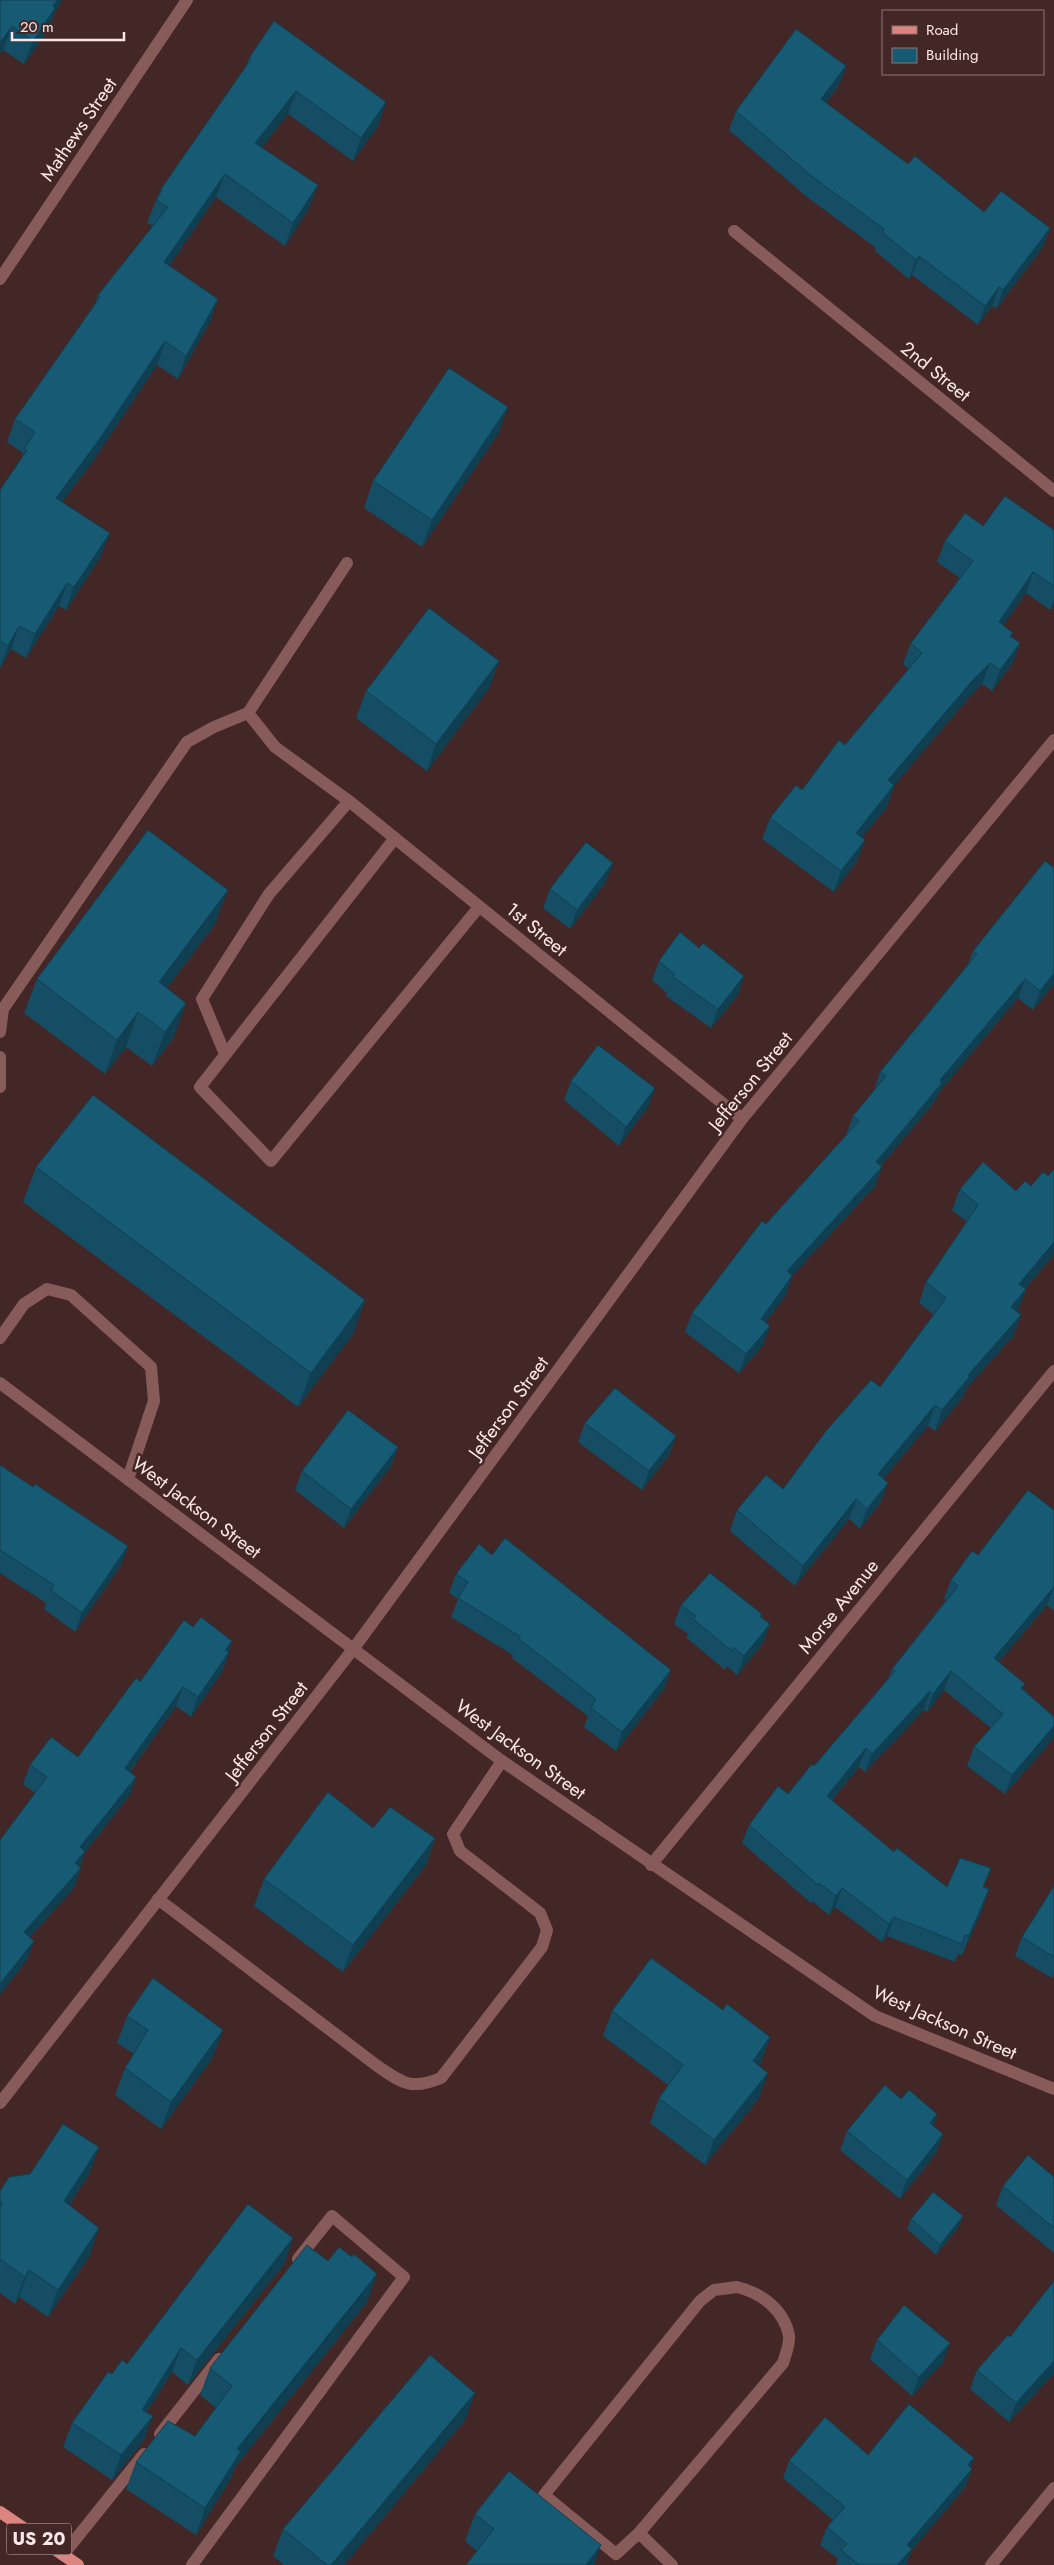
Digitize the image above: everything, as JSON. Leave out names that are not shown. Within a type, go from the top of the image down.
[{"type":"main road","name":"US 20","points":[[0,2512],[78,2565]]},
{"type":"street","name":"Mathews Street","points":[[0,279],[187,0]]},
{"type":"street","name":"2nd Street","points":[[734,231],[1054,491]]},
{"type":"street","points":[[0,1032],[3,1009],[187,742],[214,727],[248,712],[347,563]]},
{"type":"street","name":"1st Street","points":[[248,712],[275,747],[349,801],[742,1119]]},
{"type":"street","name":"Jefferson Street","points":[[0,2103],[354,1648],[742,1119],[1054,740]]},
{"type":"street","points":[[225,1054],[202,999],[269,894],[349,801]]},
{"type":"street","points":[[395,838],[200,1087],[271,1162],[479,907]]},
{"type":"street","points":[[0,1056],[0,1087]]},
{"type":"street","points":[[0,1338],[24,1304],[47,1288],[71,1295],[151,1368],[154,1401],[128,1479]]},
{"type":"street","name":"Morse Avenue","points":[[651,1865],[1054,1371]]},
{"type":"street","name":"West Jackson Street","points":[[0,1383],[502,1761],[651,1865],[875,2016],[1054,2089]]},
{"type":"street","points":[[158,1899],[376,2065],[402,2083],[424,2086],[441,2078],[542,1947],[547,1930],[540,1913],[460,1851],[453,1834],[502,1761]]},
{"type":"street","points":[[192,2565],[404,2277],[332,2216],[289,2271]]},
{"type":"street","points":[[736,2287],[755,2292],[780,2313],[789,2337],[784,2363],[639,2533],[616,2554],[544,2495],[700,2301],[714,2290],[736,2287]]},
{"type":"street","points":[[63,2555],[228,2348]]},
{"type":"street","points":[[991,2565],[1054,2488]]},
{"type":"street","points":[[639,2533],[672,2565]]},
{"type":"building","points":[[0,0],[57,0],[53,6],[55,8],[33,41],[12,26],[0,43]]},
{"type":"building","points":[[274,21],[386,102],[361,138],[296,91],[255,143],[318,185],[293,223],[225,174],[164,262],[218,299],[186,356],[165,341],[101,437],[56,498],[110,533],[74,587],[67,583],[35,634],[19,626],[8,646],[0,641],[0,490],[27,450],[24,449],[35,432],[15,419],[100,297],[98,295],[168,207],[156,200],[161,189],[251,59],[249,58]]},
{"type":"building","points":[[796,29],[846,66],[821,99],[908,164],[915,156],[984,212],[1001,191],[1050,228],[1003,290],[999,287],[985,306],[919,256],[916,260],[882,232],[884,229],[814,178],[736,111]]},
{"type":"building","points":[[449,368],[508,407],[432,520],[373,481]]},
{"type":"building","points":[[1005,496],[1054,530],[1054,586],[1033,572],[999,622],[1013,633],[1010,636],[1020,643],[1000,670],[990,663],[971,682],[888,780],[894,785],[856,833],[865,840],[841,871],[770,818],[796,785],[802,790],[839,740],[845,745],[922,653],[911,643],[973,561],[945,541],[965,513],[983,526]]},
{"type":"building","points":[[429,608],[499,661],[436,744],[366,691]]},
{"type":"building","points":[[148,830],[228,890],[159,982],[186,1003],[165,1032],[138,1012],[117,1040],[37,979]]},
{"type":"building","points":[[586,842],[613,863],[577,910],[550,889]]},
{"type":"building","points":[[1045,861],[1054,868],[1054,973],[1040,991],[1025,979],[940,1080],[942,1083],[876,1162],[882,1167],[787,1271],[792,1276],[761,1319],[770,1326],[746,1354],[692,1313],[762,1221],[766,1224],[859,1121],[853,1116],[886,1076],[880,1072],[977,954],[973,951]]},
{"type":"building","points":[[680,932],[699,948],[703,943],[744,976],[718,1009],[673,977],[674,974],[659,961]]},
{"type":"building","points":[[598,1045],[655,1088],[626,1127],[571,1081]]},
{"type":"building","points":[[93,1095],[365,1300],[311,1373],[36,1167]]},
{"type":"building","points":[[983,1162],[1016,1191],[1025,1181],[1031,1186],[1043,1172],[1048,1176],[1054,1169],[1054,1242],[1019,1284],[1026,1289],[1011,1307],[1021,1315],[968,1375],[970,1376],[942,1410],[935,1405],[878,1474],[888,1483],[867,1509],[856,1499],[803,1566],[737,1510],[766,1475],[783,1489],[826,1431],[871,1380],[880,1387],[946,1298],[926,1282],[978,1205],[960,1189]]},
{"type":"building","points":[[615,1388],[676,1436],[649,1471],[585,1423]]},
{"type":"building","points":[[348,1410],[398,1447],[351,1509],[302,1471]]},
{"type":"building","points":[[0,1465],[33,1487],[35,1484],[128,1546],[82,1613],[51,1590],[54,1585],[0,1550]]},
{"type":"building","points":[[1028,1490],[1054,1510],[1054,1587],[994,1658],[1025,1684],[1021,1688],[1054,1717],[1054,1726],[1012,1775],[974,1747],[1003,1714],[951,1671],[933,1694],[930,1691],[872,1754],[866,1748],[827,1796],[894,1852],[897,1848],[947,1887],[960,1858],[991,1868],[983,1887],[989,1889],[969,1936],[965,1935],[962,1944],[894,1917],[889,1924],[842,1888],[836,1896],[819,1883],[818,1885],[749,1825],[778,1786],[788,1794],[812,1764],[814,1766],[895,1671],[892,1669],[958,1586],[951,1580],[972,1551],[978,1555]]},
{"type":"building","points":[[505,1538],[671,1670],[622,1732],[591,1708],[596,1699],[519,1639],[521,1637],[458,1598],[468,1582],[456,1574],[479,1544],[492,1555]]},
{"type":"building","points":[[710,1573],[762,1614],[760,1616],[770,1624],[744,1656],[734,1647],[732,1651],[693,1619],[696,1616],[681,1605]]},
{"type":"building","points":[[201,1617],[232,1641],[225,1650],[229,1652],[198,1697],[183,1687],[125,1768],[136,1777],[80,1847],[85,1851],[75,1863],[81,1868],[24,1932],[34,1941],[0,1984],[0,1840],[47,1777],[30,1765],[51,1737],[78,1757],[136,1678],[140,1682],[184,1620],[193,1627]]},
{"type":"building","points":[[328,1792],[373,1828],[390,1807],[435,1838],[353,1945],[264,1879]]},
{"type":"building","points":[[1054,1886],[1054,1957],[1022,1937]]},
{"type":"building","points":[[651,1958],[723,2010],[727,2004],[770,2037],[753,2061],[768,2073],[714,2140],[659,2098],[683,2065],[612,2011]]},
{"type":"building","points":[[153,1978],[223,2030],[171,2102],[125,2068],[148,2030],[127,2016]]},
{"type":"building","points":[[885,2085],[901,2099],[909,2090],[937,2114],[930,2123],[943,2134],[907,2180],[847,2131]]},
{"type":"building","points":[[63,2124],[99,2147],[64,2201],[99,2228],[58,2290],[29,2270],[25,2277],[0,2259],[0,2207],[2,2205],[0,2191],[9,2177],[30,2174]]},
{"type":"building","points":[[1028,2155],[1054,2177],[1054,2228],[1003,2186]]},
{"type":"building","points":[[933,2192],[963,2216],[940,2245],[911,2219]]},
{"type":"building","points":[[248,2204],[293,2238],[197,2360],[181,2348],[142,2410],[153,2416],[121,2455],[72,2423],[108,2372],[112,2374],[122,2360],[127,2364]]},
{"type":"building","points":[[307,2245],[328,2261],[339,2247],[352,2257],[354,2254],[377,2274],[237,2449],[241,2451],[205,2508],[136,2462],[168,2421],[195,2436],[232,2386],[210,2368]]},
{"type":"building","points":[[1054,2281],[1054,2361],[1016,2403],[977,2370],[1008,2335],[1010,2337]]},
{"type":"building","points":[[904,2305],[950,2343],[919,2377],[877,2340]]},
{"type":"building","points":[[430,2355],[475,2393],[331,2565],[327,2565],[283,2529]]},
{"type":"building","points":[[909,2404],[974,2458],[968,2465],[972,2469],[907,2545],[912,2549],[897,2565],[859,2565],[841,2550],[847,2544],[827,2527],[845,2507],[789,2461],[825,2417],[868,2455]]},
{"type":"building","points":[[509,2471],[601,2545],[586,2565],[466,2565],[494,2529],[475,2514]]}]
